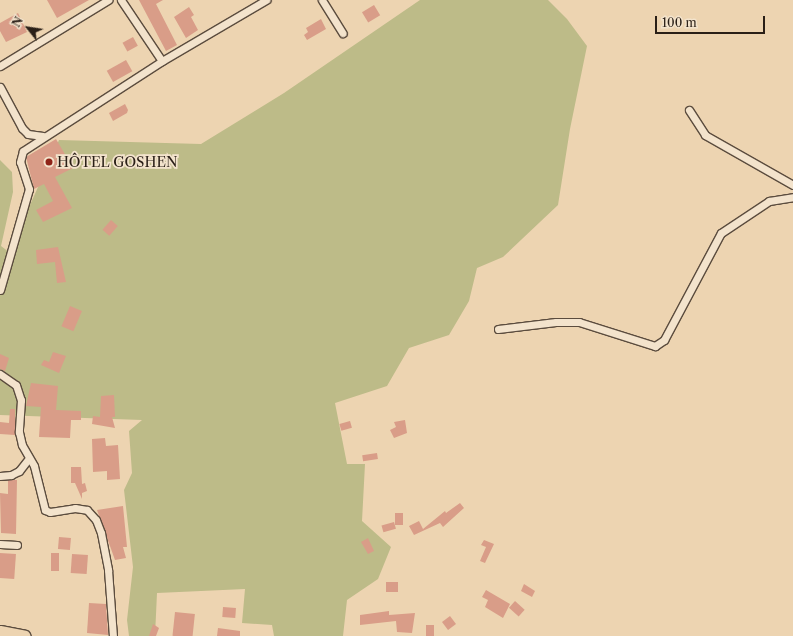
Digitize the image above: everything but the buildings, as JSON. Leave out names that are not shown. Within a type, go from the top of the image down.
[{"type":"main road","points":[[0,631],[25,636]]},
{"type":"street","points":[[0,66],[108,0]]},
{"type":"street","points":[[121,0],[162,61]]},
{"type":"street","points":[[0,290],[28,190],[20,162],[23,151],[162,61],[266,0]]},
{"type":"street","points":[[322,0],[343,33]]},
{"type":"street","points":[[0,87],[22,128],[28,134],[44,136]]},
{"type":"street","points":[[689,110],[705,135],[793,185]]},
{"type":"street","points":[[498,329],[556,322],[579,322],[655,346],[664,340],[721,233],[769,201],[793,198]]},
{"type":"street","points":[[0,374],[16,385],[21,400],[20,438],[37,476],[45,510],[50,512],[75,508],[87,510],[96,520],[101,533],[108,570],[114,636]]},
{"type":"street","points":[[0,476],[11,475],[19,471],[29,458]]},
{"type":"street","points":[[0,544],[17,545]]},
{"type":"shaded area","points":[[420,0],[548,0],[567,19],[587,46],[570,129],[558,205],[503,257],[477,268],[469,301],[449,335],[409,348],[387,386],[335,403],[347,464],[365,464],[362,521],[391,547],[378,579],[347,600],[343,636],[274,636],[272,625],[242,623],[245,589],[157,593],[155,636],[129,636],[127,620],[133,567],[124,490],[132,473],[129,431],[142,420],[0,415],[0,160],[12,172],[13,192],[1,246],[9,252],[59,140],[201,144],[284,93]]},
{"type":"place","name":"HÔTEL GOSHEN","points":[[49,162]]}]
